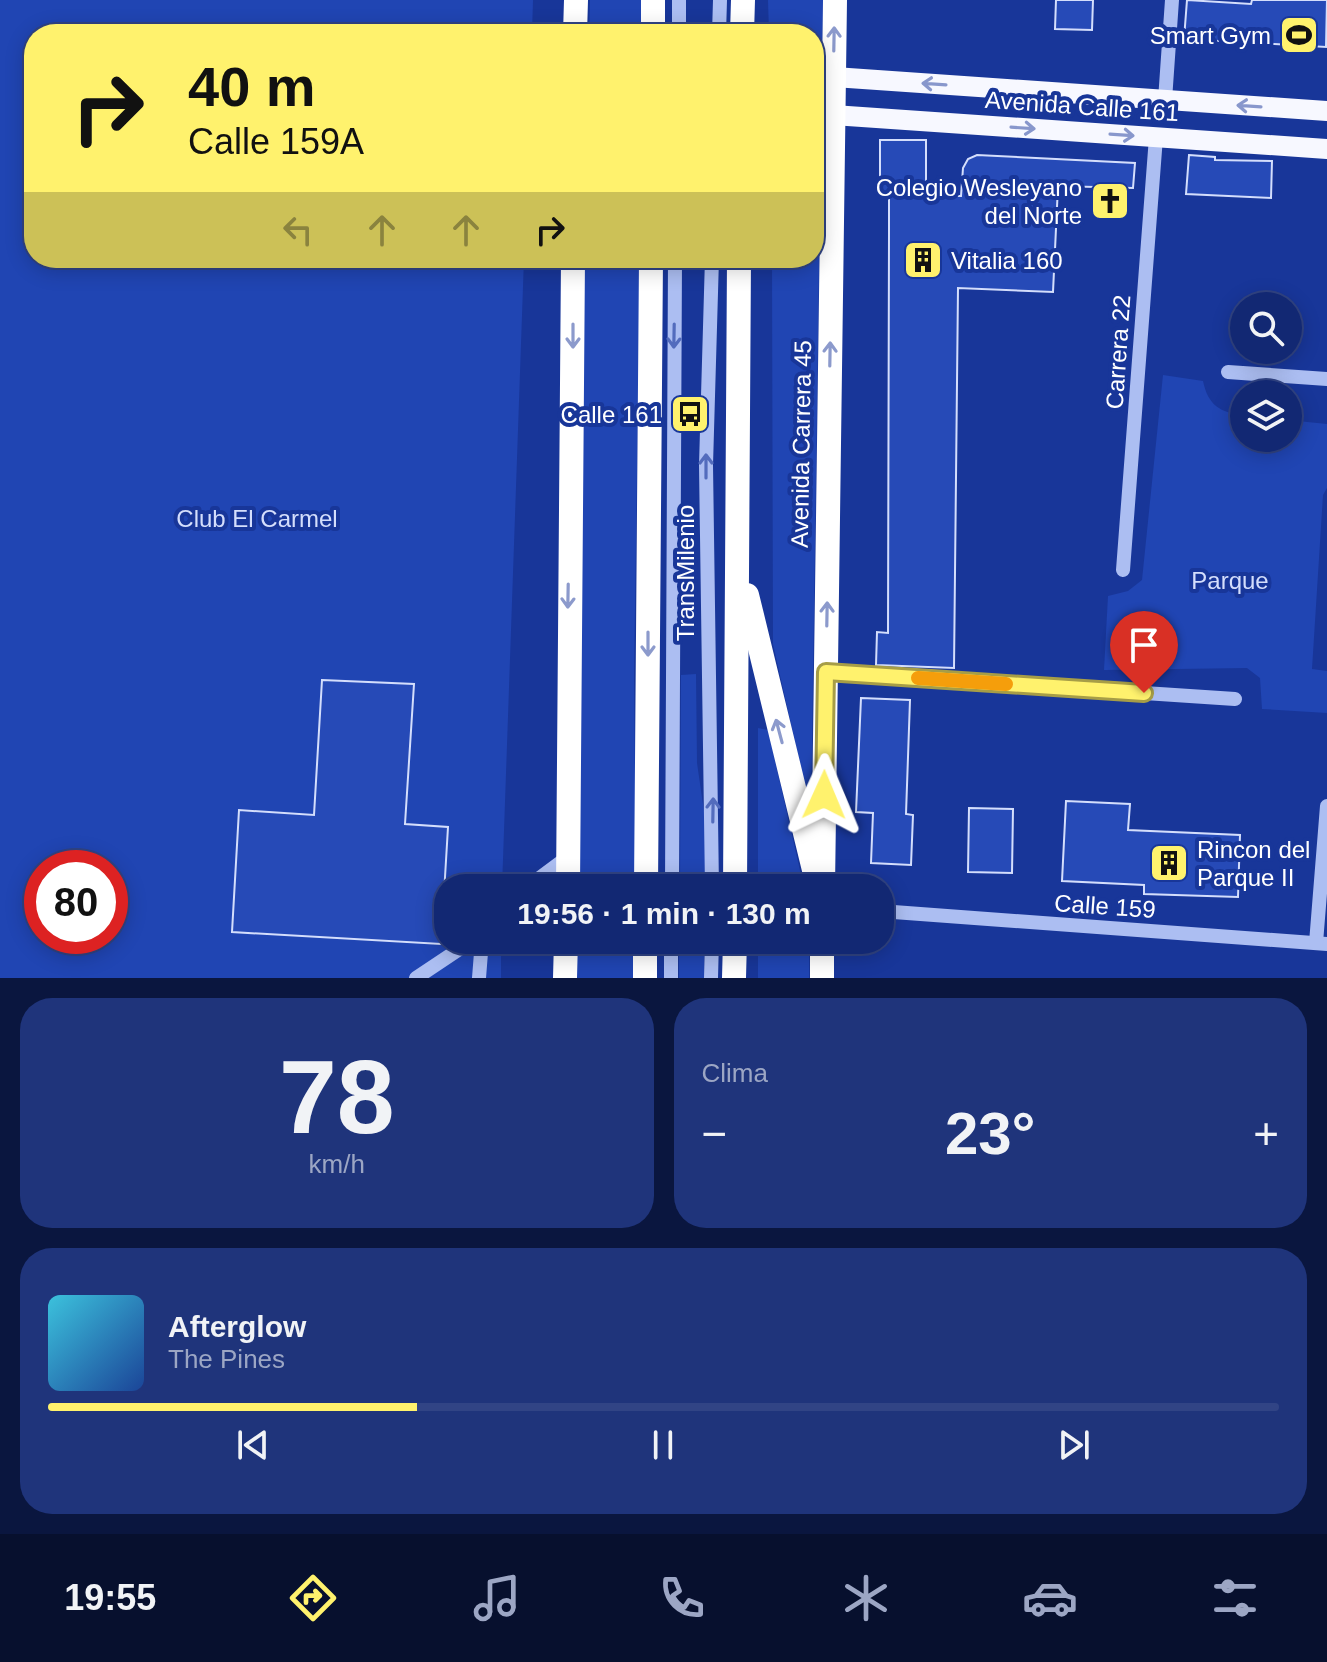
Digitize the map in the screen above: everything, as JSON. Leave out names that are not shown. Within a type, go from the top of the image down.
[{"type":"highway","points":[[575,24],[576,0]]},
{"type":"highway","points":[[653,0],[653,24]]},
{"type":"highway","points":[[742,24],[743,0]]},
{"type":"highway","name":"Avenida Carrera 45","points":[[821,874],[835,0]]},
{"type":"highway","points":[[568,874],[573,268]]},
{"type":"highway","points":[[646,874],[651,268]]},
{"type":"highway","points":[[735,874],[739,268]]},
{"type":"highway","points":[[737,551],[762,665],[817,874]]},
{"type":"highway","points":[[565,978],[566,954]]},
{"type":"highway","points":[[645,954],[645,978]]},
{"type":"highway","points":[[734,978],[735,954]]},
{"type":"highway","points":[[822,954],[822,978]]},
{"type":"main road","name":"Avenida Calle 161","points":[[834,77],[1327,111]]},
{"type":"main road","name":"Avenida Calle 161","points":[[833,115],[1327,149]]},
{"type":"street","points":[[679,0],[679,24]]},
{"type":"street","points":[[719,24],[720,0]]},
{"type":"street","points":[[1165,100],[1172,0]]},
{"type":"street","name":"Carrera 22","points":[[1123,570],[1156,137]]},
{"type":"street","name":"TransMilenio","points":[[672,874],[675,268]]},
{"type":"street","name":"TransMilenio","points":[[712,268],[706,465],[712,874]]},
{"type":"street","points":[[1228,372],[1327,379]]},
{"type":"street","points":[[826,672],[1235,699]]},
{"type":"street","points":[[1322,944],[1327,806]]},
{"type":"street","points":[[545,874],[569,856]]},
{"type":"street","name":"Calle 159","points":[[894,912],[1322,944]]},
{"type":"street","points":[[416,978],[452,954]]},
{"type":"street","points":[[479,978],[481,954]]},
{"type":"street","points":[[671,954],[671,978]]},
{"type":"street","points":[[711,978],[712,954]]},
{"type":"green space","name":"Club El Carmel","points":[[0,0],[533,0],[532,24],[24,24],[24,268],[524,268],[502,874],[434,874],[434,954],[501,954],[501,978],[0,978]]},
{"type":"green space","points":[[590,0],[642,0],[641,24],[589,24]]},
{"type":"green space","points":[[768,0],[823,0],[823,24],[769,24]]},
{"type":"green space","points":[[584,268],[640,268],[634,679],[636,874],[577,874]]},
{"type":"green space","points":[[772,268],[819,268],[811,813],[773,644]]},
{"type":"green space","name":"Parque","points":[[1163,375],[1203,381],[1212,402],[1230,412],[1230,452],[1302,452],[1302,421],[1327,424],[1327,488],[1323,495],[1312,669],[1327,671],[1327,713],[1262,709],[1260,678],[1247,668],[1104,670],[1108,596],[1128,591],[1142,580]]},
{"type":"green space","points":[[696,674],[697,763],[706,825],[705,874],[680,874],[681,675]]},
{"type":"green space","points":[[758,728],[768,730],[801,874],[758,874]]},
{"type":"green space","points":[[576,954],[635,954],[634,978],[576,978]]},
{"type":"green space","points":[[679,954],[704,954],[704,978],[679,978]]},
{"type":"green space","points":[[758,954],[809,954],[809,978],[758,978]]},
{"type":"building","points":[[1056,0],[1093,0],[1092,30],[1055,29]]},
{"type":"building","points":[[1187,0],[1251,4],[1252,0],[1327,0],[1326,47],[1184,39]]},
{"type":"building","points":[[880,140],[926,140],[926,196],[961,196],[963,168],[968,159],[977,155],[1135,163],[1133,188],[1058,186],[1053,292],[958,288],[954,668],[876,665],[877,632],[888,633],[889,196],[880,196]]},
{"type":"building","points":[[1189,155],[1215,157],[1215,160],[1272,161],[1271,198],[1186,194]]},
{"type":"building","points":[[322,680],[414,684],[405,824],[448,827],[445,874],[434,874],[434,944],[232,932],[239,810],[314,815]]},
{"type":"building","points":[[861,698],[910,700],[906,814],[913,815],[911,865],[871,863],[873,813],[856,812]]},
{"type":"building","points":[[1066,801],[1130,804],[1128,830],[1240,835],[1238,897],[1144,894],[1144,885],[1062,881]]},
{"type":"building","points":[[969,808],[1013,809],[1012,873],[968,872]]},
{"type":"slow traffic","points":[[918,678],[1006,684]]},
{"type":"place","name":"Smart Gym","points":[[1299,35]]},
{"type":"place","name":"Colegio Wesleyano del Norte","points":[[1110,201]]},
{"type":"place","name":"Vitalia 160","points":[[923,260]]},
{"type":"place","name":"Calle 161","points":[[690,414]]},
{"type":"place","name":"Rincon del Parque II","points":[[1169,863]]},
{"type":"route","points":[[824,795],[826,672],[1144,693]]}]
